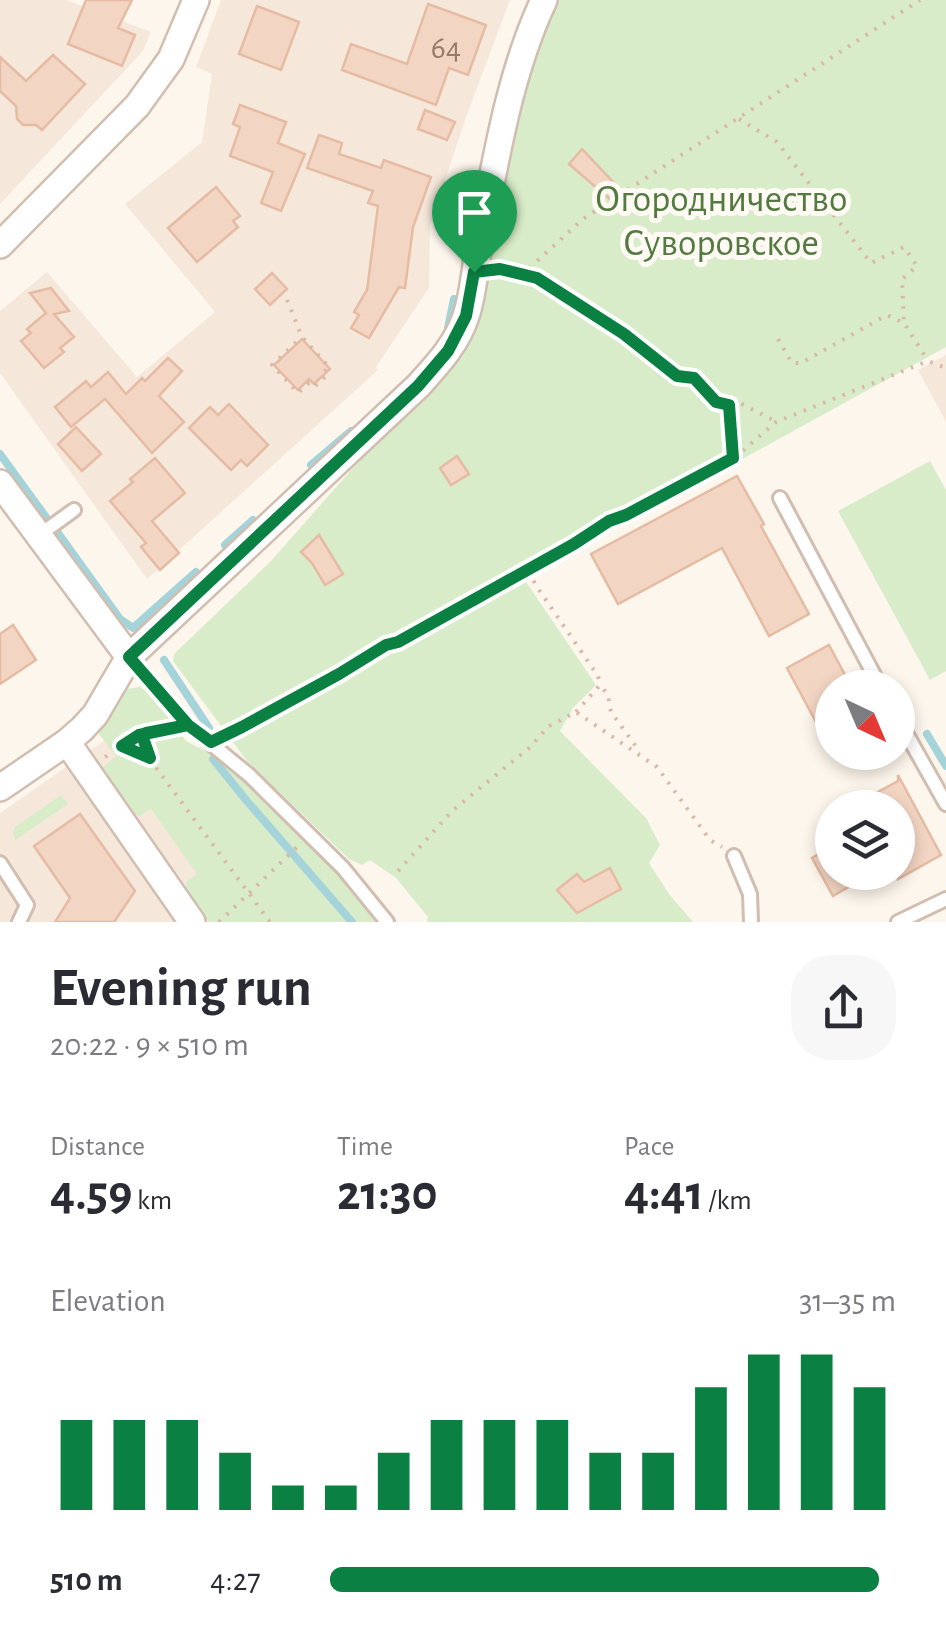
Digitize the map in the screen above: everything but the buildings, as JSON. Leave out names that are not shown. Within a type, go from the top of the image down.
[{"type":"street","points":[[0,245],[137,106],[172,59],[196,0]]},
{"type":"street","points":[[0,788],[67,742],[94,715],[129,657],[418,386],[448,351],[466,316],[510,104],[532,26],[544,0]]},
{"type":"street","points":[[0,483],[129,657]]},
{"type":"street","points":[[67,742],[180,916]]},
{"type":"lane","points":[[780,498],[871,670]]},
{"type":"lane","points":[[38,536],[74,510]]},
{"type":"lane","points":[[129,657],[188,725],[249,775],[343,868],[387,922]]},
{"type":"lane","points":[[915,749],[946,804]]},
{"type":"lane","points":[[734,856],[750,894],[752,922]]},
{"type":"lane","points":[[0,864],[26,905],[19,922]]},
{"type":"lane","points":[[898,922],[946,899]]},
{"type":"path","points":[[523,274],[583,219],[920,0]]},
{"type":"path","points":[[739,119],[777,142],[871,263],[904,247],[917,266],[902,278],[904,324]]},
{"type":"path","points":[[474,272],[500,269],[537,278],[624,334],[677,376],[694,378],[716,402],[736,402],[776,422]]},
{"type":"path","points":[[287,300],[302,337],[329,367],[324,372],[328,375],[325,379],[314,387],[310,382],[298,393],[272,364],[302,337]]},
{"type":"path","points":[[778,339],[792,363],[801,364],[887,314],[904,324],[928,361],[946,368]]},
{"type":"path","points":[[211,742],[530,569],[609,521],[733,458],[776,422],[928,361]]},
{"type":"path","points":[[729,405],[733,458]]},
{"type":"path","points":[[530,569],[598,676],[608,695],[610,712],[643,757]]},
{"type":"path","points":[[398,871],[452,810],[549,726],[576,712],[600,686]]},
{"type":"path","points":[[576,712],[658,767],[710,840],[734,856]]},
{"type":"path","points":[[98,762],[139,735],[188,725]]},
{"type":"path","points":[[146,733],[143,738],[150,758],[270,922]]},
{"type":"path","points":[[122,746],[150,758]]},
{"type":"path","points":[[219,922],[296,848]]},
{"type":"shaded area","points":[[0,0],[67,0],[151,32],[143,51],[0,204]]},
{"type":"shaded area","points":[[221,0],[510,0],[430,226],[429,288],[376,367],[378,370],[147,579],[0,373],[0,311],[47,272],[137,377],[215,312],[125,204],[202,142],[212,74],[196,67]]},
{"type":"shaded area","points":[[946,355],[946,422],[918,370]]},
{"type":"shaded area","points":[[108,738],[241,922],[0,922],[0,813]]},
{"type":"green space","name":"Огородничество Суворовское","points":[[557,0],[946,0],[946,347],[524,579],[596,685],[573,708],[560,731],[646,818],[660,845],[649,863],[693,922],[427,922],[428,917],[396,878],[370,860],[362,865],[349,859],[247,761],[173,661],[174,654],[271,561],[360,460],[436,382],[539,45]]},
{"type":"green space","points":[[930,461],[946,490],[946,671],[930,680],[838,511]]},
{"type":"green space","points":[[140,687],[155,697],[186,741],[218,758],[250,783],[338,873],[376,922],[209,922],[185,887],[197,874],[151,809],[136,815],[102,768],[116,756],[98,733],[126,689]]},
{"type":"green space","points":[[61,795],[68,804],[15,840],[15,827]]},
{"type":"waterway","points":[[448,328],[454,299]]},
{"type":"waterway","points":[[311,465],[351,431]]},
{"type":"waterway","points":[[0,454],[48,520]]},
{"type":"waterway","points":[[225,545],[253,520]]},
{"type":"waterway","points":[[58,533],[120,619],[133,628],[196,572]]},
{"type":"waterway","points":[[164,660],[209,728]]},
{"type":"waterway","points":[[927,734],[946,766]]},
{"type":"waterway","points":[[213,759],[352,922]]},
{"type":"route","points":[[474,272],[466,316],[448,351],[418,386],[129,657],[188,725],[146,733],[143,738],[144,745],[150,758],[122,746],[139,735],[188,725],[211,742],[386,645],[398,642],[609,521],[733,458],[729,405],[716,402],[694,378],[677,376],[624,334],[537,278],[500,269],[474,272]]}]
